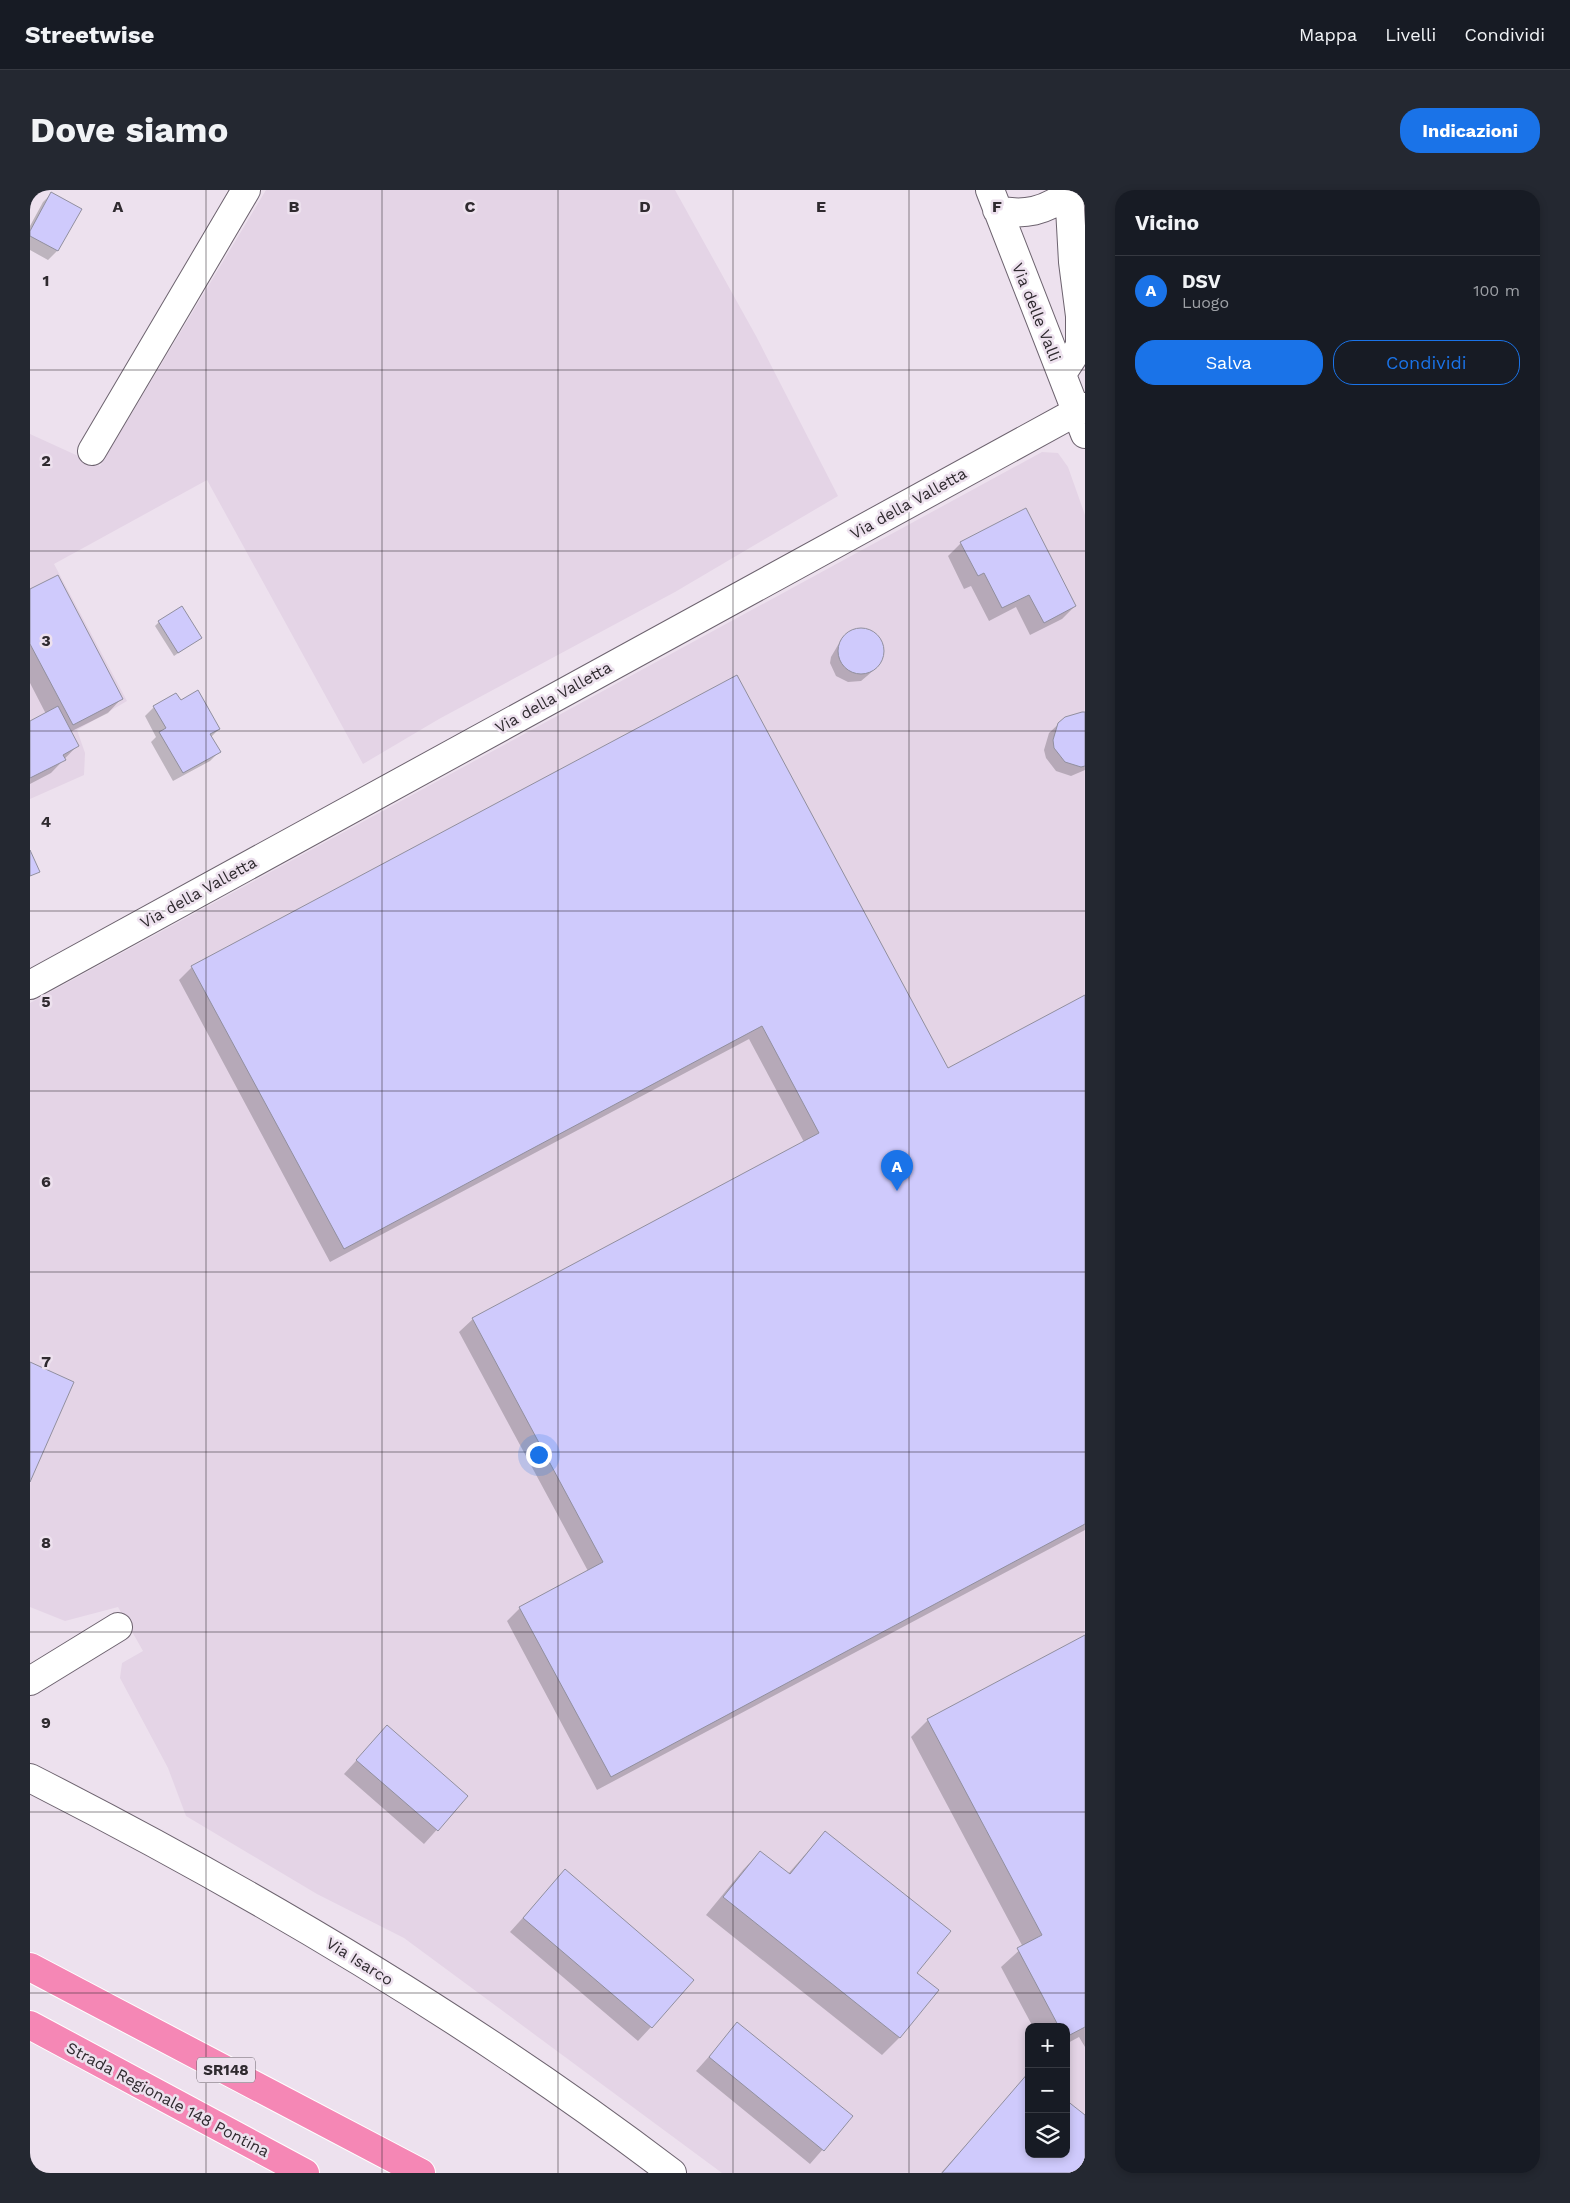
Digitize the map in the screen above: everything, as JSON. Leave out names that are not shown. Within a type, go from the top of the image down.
[{"type":"highway","name":"SR148","points":[[30,1967],[421,2173]]},
{"type":"highway","name":"Strada Regionale 148 Pontina","points":[[30,2025],[305,2173]]},
{"type":"street","points":[[92,451],[246,190]]},
{"type":"street","points":[[993,200],[1019,214],[1031,213],[1055,205],[1069,192]]},
{"type":"street","points":[[1062,374],[1080,346],[1080,316],[1073,262],[1069,192]]},
{"type":"street","name":"Via delle Valli","points":[[993,200],[1062,374],[1082,417]]},
{"type":"street","name":"Via della Valletta","points":[[30,985],[1082,417]]},
{"type":"street","points":[[30,1681],[118,1627]]},
{"type":"street","name":"Via Isarco","points":[[30,1778],[178,1854],[345,1951],[470,2031],[605,2124],[672,2173]]},
{"type":"shaded area","points":[[266,190],[675,190],[756,336],[838,496],[675,592],[439,719],[363,764],[207,480],[54,564],[127,701],[77,730],[85,753],[84,775],[30,799],[30,434],[100,466]]},
{"type":"shaded area","points":[[1042,452],[1058,453],[1068,467],[1085,515],[1085,2173],[722,2173],[404,1938],[317,1894],[186,1816],[168,1768],[120,1678],[122,1663],[143,1651],[118,1607],[65,1621],[30,1607],[30,1003]]},
{"type":"building","points":[[51,192],[82,209],[58,251],[30,236],[30,231]]},
{"type":"building","points":[[1026,508],[1076,606],[1044,623],[1029,595],[1002,608],[984,573],[978,576],[960,542]]},
{"type":"building","points":[[58,575],[123,699],[73,725],[30,644],[30,589]]},
{"type":"building","points":[[182,606],[202,638],[178,653],[158,621]]},
{"type":"building","points":[[861,628],[874,632],[880,638],[884,651],[880,664],[874,670],[861,674],[848,670],[842,664],[838,651],[842,638],[848,632]]},
{"type":"building","points":[[737,675],[948,1068],[1085,995],[1085,1524],[611,1777],[519,1607],[603,1562],[472,1318],[819,1133],[762,1026],[344,1249],[191,966]]},
{"type":"building","points":[[198,690],[220,729],[210,734],[221,752],[183,773],[159,732],[166,728],[153,706],[176,693],[181,700]]},
{"type":"building","points":[[58,706],[79,746],[63,755],[66,760],[30,778],[30,721]]},
{"type":"building","points":[[1085,712],[1085,766],[1081,767],[1065,762],[1054,748],[1053,740],[1058,723],[1065,717]]},
{"type":"building","points":[[30,850],[40,872],[30,876]]},
{"type":"building","points":[[30,1362],[74,1382],[30,1482]]},
{"type":"building","points":[[1085,1635],[1085,2027],[1070,2035],[1070,2023],[1057,2023],[1017,1948],[1042,1935],[927,1719]]},
{"type":"building","points":[[387,1725],[468,1796],[438,1831],[356,1760]]},
{"type":"building","points":[[825,1831],[951,1931],[917,1973],[939,1990],[900,2038],[723,1897],[760,1851],[790,1874]]},
{"type":"building","points":[[565,1869],[694,1980],[652,2028],[523,1918]]},
{"type":"building","points":[[737,2022],[853,2116],[824,2151],[709,2057]]},
{"type":"building","points":[[1025,2077],[1025,2158],[1070,2158],[1070,2103],[1085,2115],[1085,2173],[942,2173]]},
{"type":"place","name":"DSV","points":[[897,1191]]}]
